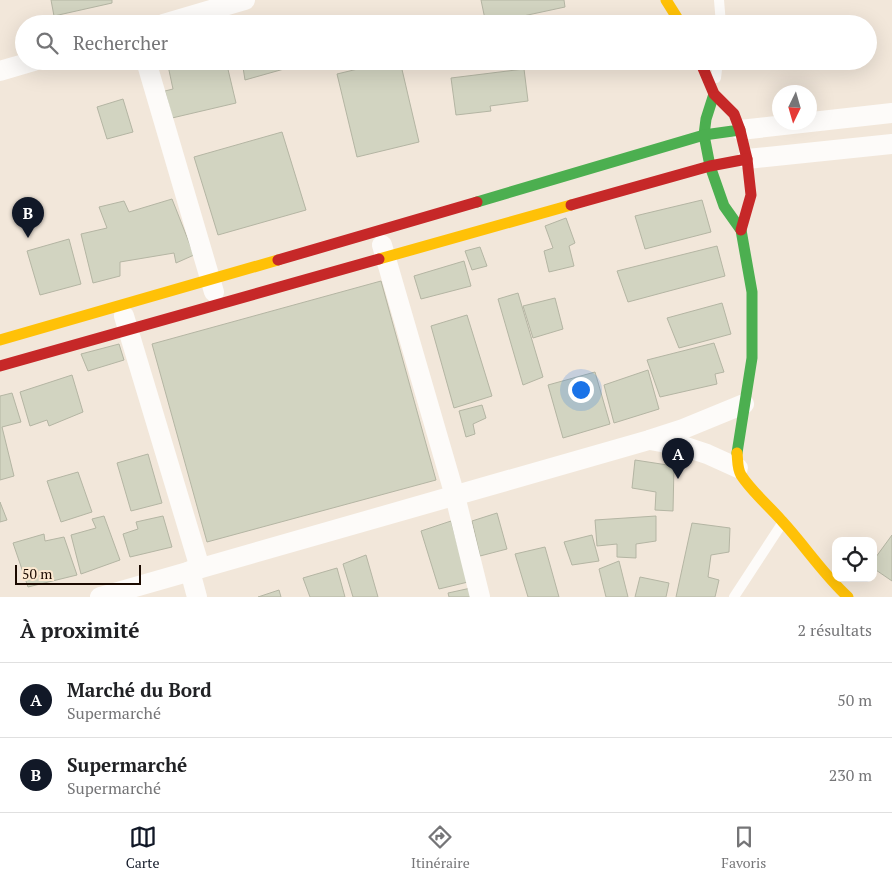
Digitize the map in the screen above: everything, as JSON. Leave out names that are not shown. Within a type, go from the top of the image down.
[{"type":"street","points":[[194,15],[245,0]]},
{"type":"street","points":[[666,0],[675,15]]},
{"type":"street","points":[[0,71],[15,67]]},
{"type":"street","points":[[149,70],[217,304]]},
{"type":"street","points":[[704,70],[714,94],[734,114],[747,159],[750,196],[741,230],[752,292],[752,358],[737,451],[738,468],[742,476],[783,522],[839,593]]},
{"type":"street","points":[[714,94],[706,119],[704,135],[710,166],[724,206],[741,230]]},
{"type":"street","points":[[0,366],[386,257],[553,195],[704,135],[892,113]]},
{"type":"street","points":[[0,340],[378,231],[553,195],[747,159],[892,144]]},
{"type":"street","points":[[378,231],[455,496],[480,597]]},
{"type":"street","points":[[120,305],[195,570],[197,597]]},
{"type":"street","points":[[100,597],[649,440],[683,429],[744,404]]},
{"type":"street","points":[[649,440],[683,446],[738,468]]},
{"type":"lane","points":[[719,0],[720,15]]},
{"type":"lane","points":[[714,94],[717,70]]},
{"type":"lane","points":[[734,597],[783,522]]},
{"type":"building","points":[[51,0],[112,0],[112,3],[54,15]]},
{"type":"building","points":[[481,0],[564,0],[565,7],[528,15],[484,15]]},
{"type":"building","points":[[169,70],[228,70],[236,103],[172,118],[165,91],[173,89]]},
{"type":"building","points":[[243,70],[280,70],[245,80]]},
{"type":"building","points":[[354,70],[402,70],[419,142],[357,157],[337,74]]},
{"type":"building","points":[[524,70],[528,101],[490,106],[491,111],[456,115],[451,78]]},
{"type":"building","points":[[123,99],[133,132],[107,139],[97,107]]},
{"type":"building","points":[[282,132],[306,210],[218,235],[194,157]]},
{"type":"building","points":[[172,199],[194,255],[176,263],[174,253],[120,262],[120,276],[93,283],[81,234],[107,228],[99,207],[124,201],[129,212]]},
{"type":"building","points":[[702,200],[711,232],[645,249],[635,216]]},
{"type":"building","points":[[566,218],[575,243],[569,246],[574,266],[549,272],[544,251],[553,248],[545,226]]},
{"type":"building","points":[[69,239],[81,284],[40,295],[27,251]]},
{"type":"building","points":[[717,246],[725,276],[628,302],[617,271]]},
{"type":"building","points":[[480,247],[487,266],[472,270],[465,251]]},
{"type":"building","points":[[464,261],[471,286],[421,299],[414,276]]},
{"type":"building","points":[[381,281],[436,480],[207,542],[152,344]]},
{"type":"building","points":[[518,293],[543,377],[523,385],[498,299]]},
{"type":"building","points":[[555,298],[563,329],[533,338],[523,306]]},
{"type":"building","points":[[722,303],[731,334],[679,348],[667,318]]},
{"type":"building","points":[[467,315],[492,396],[454,408],[431,326]]},
{"type":"building","points":[[714,343],[724,372],[715,374],[717,384],[660,397],[647,360]]},
{"type":"building","points":[[119,344],[124,360],[88,371],[81,354]]},
{"type":"building","points":[[648,370],[659,409],[614,423],[604,385]]},
{"type":"building","points":[[595,372],[610,424],[563,438],[548,385]]},
{"type":"building","points":[[72,375],[83,412],[49,426],[47,420],[30,426],[20,392]]},
{"type":"building","points":[[12,393],[21,422],[2,427],[14,476],[0,480],[0,396]]},
{"type":"building","points":[[482,405],[486,418],[473,424],[475,434],[466,437],[459,411]]},
{"type":"building","points":[[148,454],[162,503],[131,511],[117,463]]},
{"type":"building","points":[[635,460],[674,466],[673,511],[655,510],[656,492],[632,488]]},
{"type":"building","points":[[78,472],[92,512],[61,522],[47,481]]},
{"type":"building","points":[[0,502],[7,520],[0,522]]},
{"type":"building","points":[[497,513],[507,549],[480,556],[472,521]]},
{"type":"building","points":[[104,516],[120,560],[81,574],[71,535],[96,528],[92,519]]},
{"type":"building","points":[[163,516],[172,547],[130,557],[123,534],[138,529],[136,522]]},
{"type":"building","points":[[656,516],[656,541],[636,544],[636,558],[617,557],[617,544],[597,546],[595,520]]},
{"type":"building","points":[[451,521],[468,582],[439,589],[421,531]]},
{"type":"building","points":[[692,523],[730,528],[729,552],[711,555],[708,577],[719,580],[715,597],[676,597]]},
{"type":"building","points":[[44,534],[45,541],[64,537],[77,575],[28,587],[13,543]]},
{"type":"building","points":[[592,535],[599,561],[572,565],[564,542]]},
{"type":"building","points":[[892,535],[892,581],[877,571],[877,556]]},
{"type":"building","points":[[545,547],[559,597],[528,597],[515,554]]},
{"type":"building","points":[[366,555],[378,597],[353,597],[343,564]]},
{"type":"building","points":[[619,561],[628,597],[606,597],[599,569]]},
{"type":"building","points":[[337,568],[345,597],[310,597],[303,578]]},
{"type":"building","points":[[640,577],[669,583],[666,597],[635,597]]},
{"type":"building","points":[[471,588],[473,597],[449,597],[448,593]]},
{"type":"building","points":[[279,590],[281,597],[258,597]]},
{"type":"traffic: fast","points":[[714,94],[706,119],[704,135],[710,166],[724,206],[741,230],[752,292],[752,358],[737,453]]},
{"type":"traffic: fast","points":[[477,202],[704,135],[740,130]]},
{"type":"traffic: slow","points":[[666,0],[675,15]]},
{"type":"traffic: slow","points":[[379,259],[571,205]]},
{"type":"traffic: slow","points":[[0,340],[278,260]]},
{"type":"traffic: slow","points":[[737,453],[739,470],[745,481],[777,515],[830,579],[848,597]]},
{"type":"traffic: jam","points":[[704,70],[714,94],[734,114],[747,159],[751,195],[741,230]]},
{"type":"traffic: jam","points":[[571,205],[710,166],[747,159]]},
{"type":"traffic: jam","points":[[278,260],[477,202]]},
{"type":"traffic: jam","points":[[0,366],[379,259]]},
{"type":"place","name":"Supermarché","points":[[28,238]]},
{"type":"place","name":"Marché du Bord","points":[[678,479]]}]
